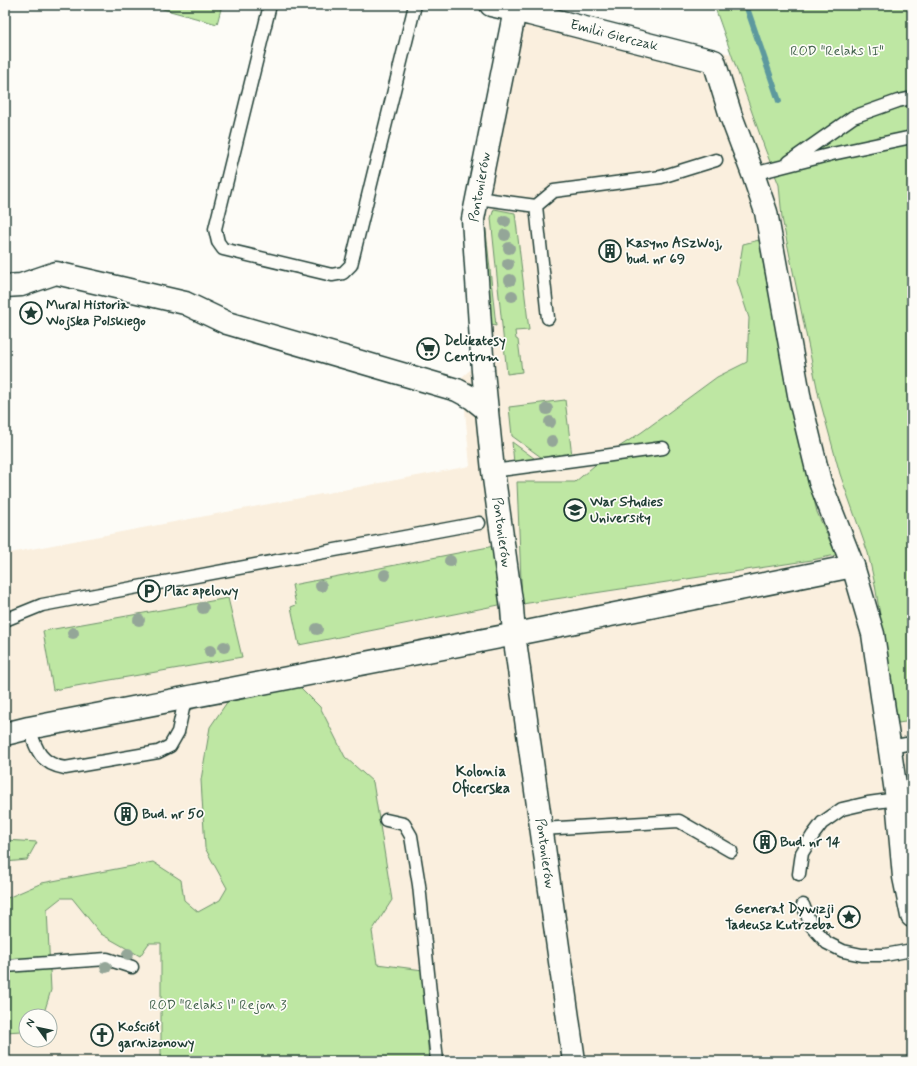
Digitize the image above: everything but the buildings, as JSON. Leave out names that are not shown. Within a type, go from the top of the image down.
[{"type":"street","name":"Emilii Gierczak","points":[[491,5],[515,8],[530,14],[714,62],[731,116],[753,174]]},
{"type":"street","name":"Pontonierów","points":[[515,8],[473,219],[483,372],[493,471],[512,608],[514,634],[574,1061]]},
{"type":"street","points":[[753,174],[766,212],[800,400],[820,482],[853,566],[873,634],[897,799],[904,877],[912,916]]},
{"type":"street","points":[[5,286],[21,285],[56,273],[185,303],[227,323],[457,390],[472,398],[487,410]]},
{"type":"street","points":[[457,390],[470,383],[483,372]]},
{"type":"street","points":[[5,734],[29,728],[514,634],[853,566]]},
{"type":"lane","points":[[270,5],[215,229],[218,242],[223,249],[332,275],[343,273],[351,265],[415,5]]},
{"type":"lane","points":[[784,166],[853,117],[898,101],[912,98]]},
{"type":"lane","points":[[753,174],[912,136]]},
{"type":"lane","points":[[477,198],[536,206],[554,191],[661,177],[716,160]]},
{"type":"lane","points":[[536,206],[548,318]]},
{"type":"lane","points":[[493,471],[663,448]]},
{"type":"lane","points":[[5,620],[42,605],[479,523]]},
{"type":"lane","points":[[29,728],[36,748],[44,758],[54,766],[62,768],[158,752],[170,746],[178,732],[184,704],[182,698]]},
{"type":"lane","points":[[890,747],[912,743]]},
{"type":"lane","points":[[799,874],[802,853],[822,823],[842,809],[868,803],[897,799]]},
{"type":"lane","points":[[386,820],[404,824],[411,836],[419,885],[437,1061]]},
{"type":"lane","points":[[542,829],[679,821],[731,851]]},
{"type":"lane","points":[[803,905],[811,925],[827,943],[844,951],[862,955],[885,955],[912,950]]},
{"type":"lane","points":[[5,966],[108,959],[132,967]]},
{"type":"shaded area","name":"War Studies University","points":[[508,5],[541,9],[731,54],[765,149],[912,83],[912,1061],[5,1061],[5,554],[470,466],[462,377],[470,370],[476,359],[464,222]]},
{"type":"green space","points":[[152,5],[222,5],[217,24]]},
{"type":"green space","name":"ROD \"Relaks II\"","points":[[714,5],[912,5],[912,721],[898,723],[875,585],[868,553],[840,474],[819,397],[782,218],[779,185]]},
{"type":"green space","points":[[484,207],[496,326],[492,325],[490,322],[482,209]]},
{"type":"green space","points":[[494,209],[515,213],[529,330],[515,331],[516,339],[518,340],[522,372],[507,374],[491,218]]},
{"type":"green space","points":[[759,240],[786,383],[817,512],[836,555],[812,560],[522,604],[517,482],[575,482],[608,454],[642,432],[717,377],[747,362],[749,318],[737,281],[743,244]]},
{"type":"green space","points":[[565,400],[572,456],[545,460],[512,436],[509,407]]},
{"type":"green space","points":[[512,442],[538,461],[514,463]]},
{"type":"green space","points":[[494,546],[502,603],[499,605],[299,645],[291,607],[296,605],[292,585]]},
{"type":"green space","points":[[228,598],[242,657],[53,690],[43,631]]},
{"type":"green space","name":"ROD \"Relaks I\" Rejon 3","points":[[295,682],[320,707],[345,757],[373,782],[392,900],[372,931],[377,964],[423,970],[429,1061],[161,1061],[161,943],[149,943],[140,956],[101,934],[72,898],[61,898],[47,909],[51,990],[45,1008],[18,1008],[18,1031],[5,1032],[5,899],[42,883],[153,862],[181,880],[184,900],[198,912],[220,900],[227,888],[205,848],[201,780],[210,727],[230,698]]},
{"type":"green space","points":[[5,840],[37,842],[27,860],[5,862]]},
{"type":"waterway","points":[[746,5],[779,101]]},
{"type":"place","name":"Kasyno ASzWoj, bud. nr 69","points":[[610,251]]},
{"type":"place","name":"Mural Historia Wojska Polskiego","points":[[31,313]]},
{"type":"place","name":"Delikatesy Centrum","points":[[428,349]]},
{"type":"place","name":"War Studies University","points":[[575,510]]},
{"type":"place","name":"Plac apelowy","points":[[149,591]]},
{"type":"place","name":"Bud. nr 50","points":[[126,814]]},
{"type":"place","name":"Bud. nr 14","points":[[765,842]]},
{"type":"place","name":"Generał Dywizji Tadeusz Kutrzeba","points":[[849,917]]},
{"type":"place","name":"Kościół garnizonowy","points":[[102,1035]]},
{"type":"district","name":"Kolonia Oficerska","points":[[481,780]]}]
